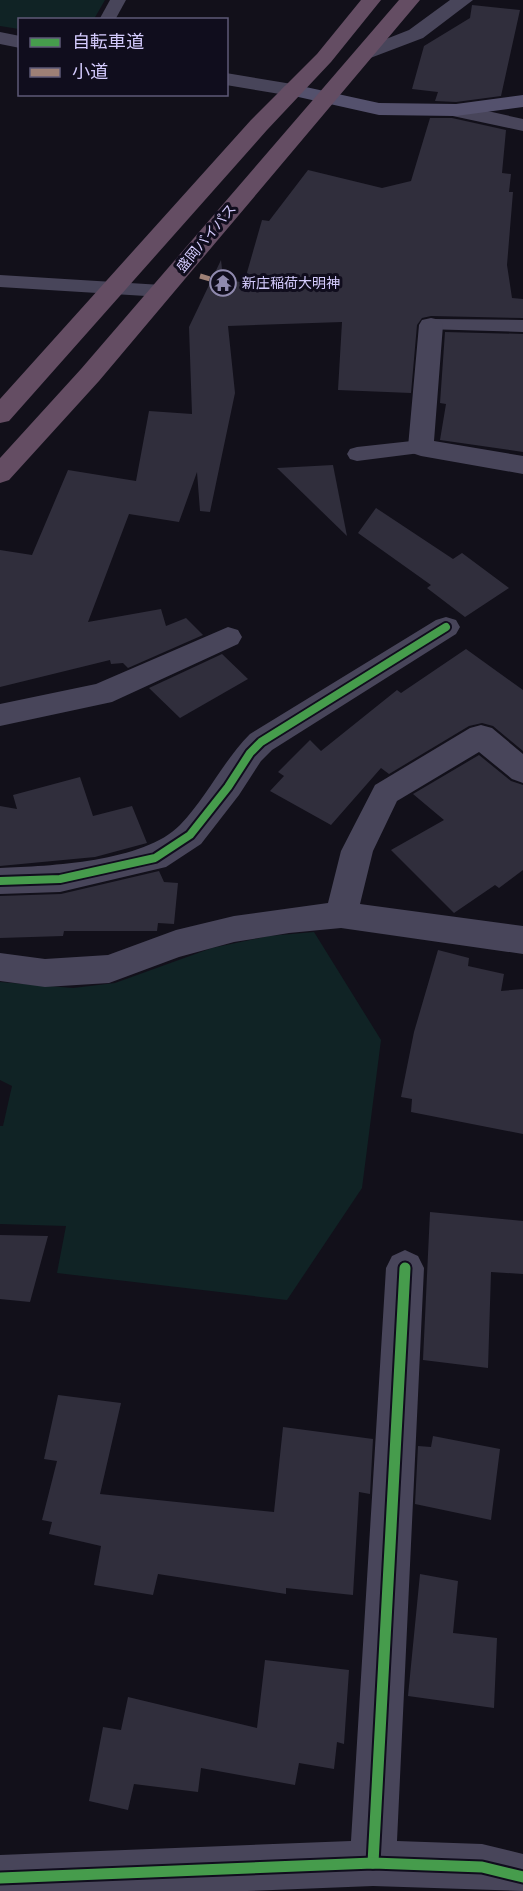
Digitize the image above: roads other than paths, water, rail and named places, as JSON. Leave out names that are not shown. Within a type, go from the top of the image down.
[{"type":"highway","points":[[0,415],[292,90],[324,58],[371,0]]},
{"type":"highway","name":"盛岡バイパス","points":[[0,474],[90,375],[410,0]]},
{"type":"street","points":[[365,54],[416,34],[463,0]]},
{"type":"street","points":[[0,38],[18,42]]},
{"type":"street","points":[[228,79],[292,90],[379,109],[456,110],[523,101]]},
{"type":"street","points":[[456,110],[523,125]]},
{"type":"street","points":[[431,326],[421,447],[523,465]]},
{"type":"street","points":[[0,881],[60,879],[155,858],[190,835],[228,787],[250,753],[261,742],[447,627]]},
{"type":"street","points":[[0,715],[102,694],[228,637]]},
{"type":"street","points":[[341,915],[357,851],[386,793],[481,736],[523,771]]},
{"type":"street","points":[[0,967],[45,973],[109,969],[177,944],[234,929],[341,915],[523,940]]},
{"type":"street","points":[[373,1863],[405,1268]]},
{"type":"street","points":[[0,1878],[373,1863],[482,1868],[523,1876]]},
{"type":"lane","points":[[107,18],[118,0]]},
{"type":"lane","points":[[0,281],[162,291]]},
{"type":"lane","points":[[431,326],[523,326]]},
{"type":"lane","points":[[357,454],[421,447]]},
{"type":"place","name":"新庄稲荷大明神","points":[[223,283]]}]
